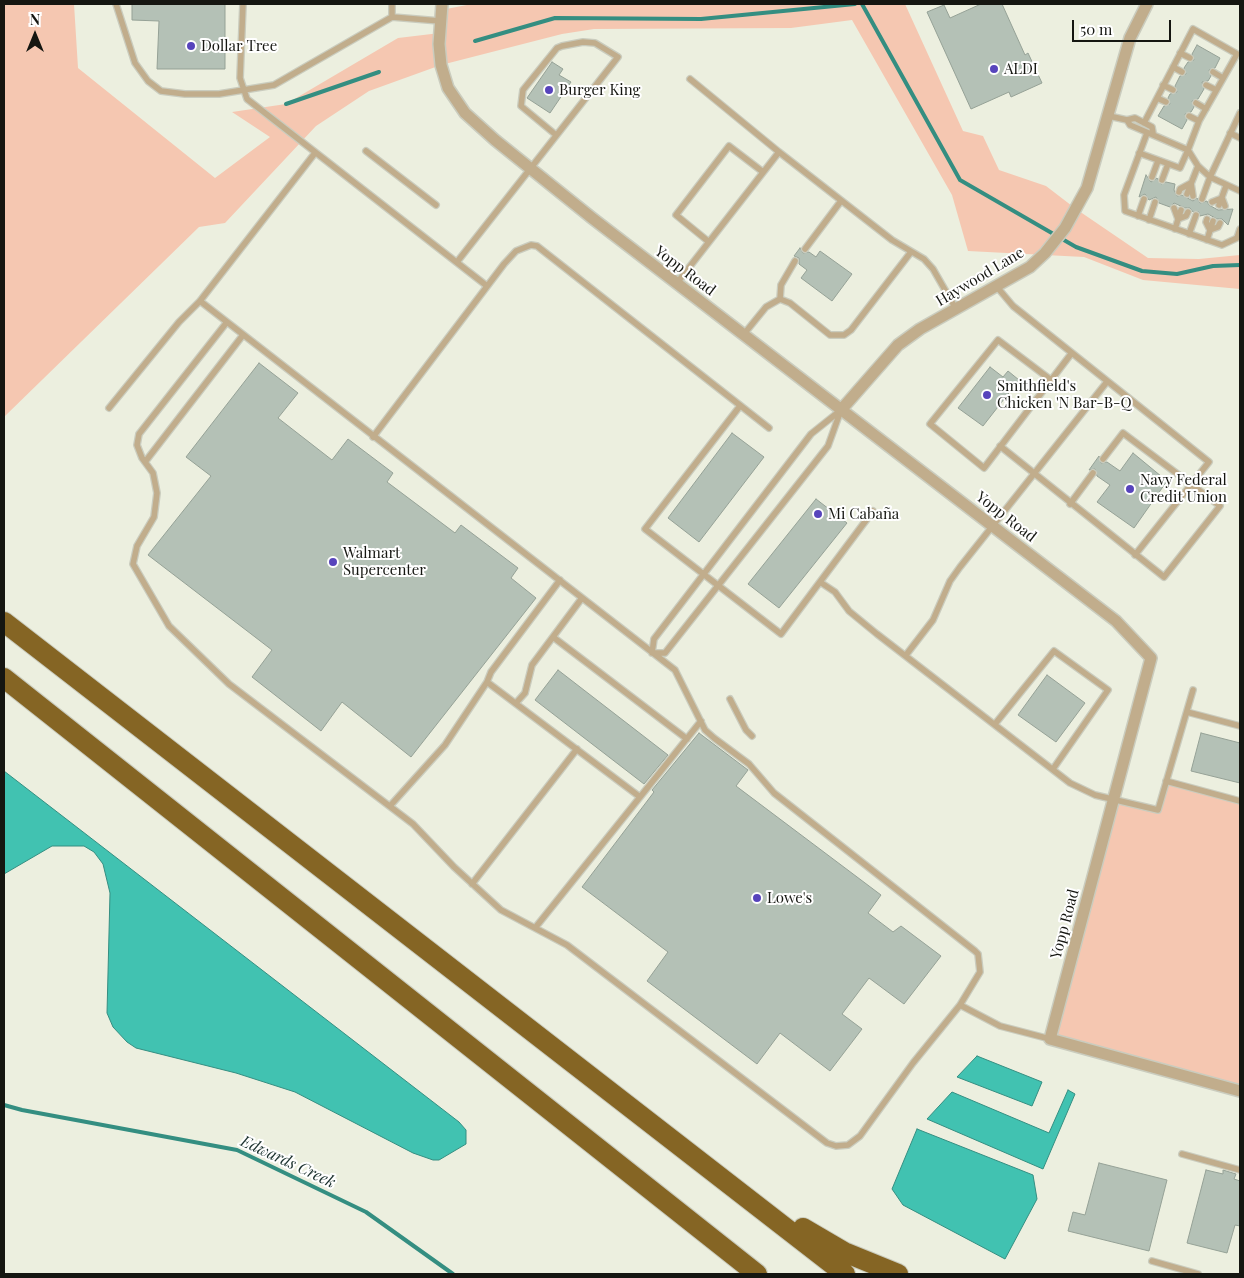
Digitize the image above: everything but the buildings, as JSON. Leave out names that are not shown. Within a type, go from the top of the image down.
[{"type":"highway","points":[[4,622],[845,1274]]},
{"type":"highway","points":[[4,678],[757,1274]]},
{"type":"highway","points":[[730,1185],[844,1252],[898,1274]]},
{"type":"street","name":"Yopp Road","points":[[442,4],[440,20],[441,65],[448,88],[465,113],[530,168],[677,284],[1116,621],[1151,658],[1050,1039]]},
{"type":"street","name":"Haywood Lane","points":[[841,410],[898,345],[920,329],[1030,267],[1045,253],[1065,228],[1087,188],[1130,38],[1147,4]]},
{"type":"street","points":[[1050,1039],[1240,1091]]},
{"type":"lane","points":[[116,4],[135,63],[148,82],[161,91],[202,94],[243,91],[274,85],[392,18],[440,20]]},
{"type":"lane","points":[[243,4],[240,78],[243,91],[255,106],[487,286]]},
{"type":"lane","points":[[392,4],[392,18]]},
{"type":"lane","points":[[1139,153],[1180,168],[1198,121],[1238,55],[1193,29],[1144,122]]},
{"type":"lane","points":[[457,262],[618,57],[595,44],[583,42],[562,46],[557,48],[523,90],[521,106],[556,135]]},
{"type":"lane","points":[[1180,53],[1190,58]]},
{"type":"lane","points":[[1173,67],[1182,72]]},
{"type":"lane","points":[[1213,72],[1223,78]]},
{"type":"lane","points":[[690,79],[841,201],[911,252],[924,259],[933,269],[956,309]]},
{"type":"lane","points":[[1163,85],[1173,90]]},
{"type":"lane","points":[[1206,85],[1216,90]]},
{"type":"lane","points":[[1157,98],[1166,102]]},
{"type":"lane","points":[[1196,103],[1206,109]]},
{"type":"lane","points":[[1202,199],[1210,177],[1240,113]]},
{"type":"lane","points":[[1109,116],[1127,120],[1134,118],[1152,127],[1139,153],[1124,195],[1125,211],[1222,245],[1237,238],[1240,229]]},
{"type":"lane","points":[[1189,116],[1198,121]]},
{"type":"lane","points":[[1127,120],[1130,125],[1188,150],[1198,166],[1210,177],[1240,191]]},
{"type":"lane","points":[[1230,133],[1240,138]]},
{"type":"lane","points":[[709,242],[676,215],[729,146],[763,172]]},
{"type":"lane","points":[[366,151],[436,205]]},
{"type":"lane","points":[[677,284],[779,152]]},
{"type":"lane","points":[[109,408],[179,322],[200,301],[316,153]]},
{"type":"lane","points":[[1152,177],[1158,160]]},
{"type":"lane","points":[[1162,180],[1168,164]]},
{"type":"lane","points":[[1190,195],[1191,183],[1198,166]]},
{"type":"lane","points":[[1179,192],[1180,189],[1191,183]]},
{"type":"lane","points":[[1212,202],[1222,203],[1226,186]]},
{"type":"lane","points":[[1138,216],[1144,198]]},
{"type":"lane","points":[[805,249],[841,201]]},
{"type":"lane","points":[[1149,220],[1155,202]]},
{"type":"lane","points":[[1174,208],[1178,220]]},
{"type":"lane","points":[[1176,229],[1178,220],[1184,211]]},
{"type":"lane","points":[[1189,234],[1196,215]]},
{"type":"lane","points":[[1207,240],[1213,221]]},
{"type":"lane","points":[[373,437],[487,286],[516,251],[524,246],[537,246],[703,374],[769,428]]},
{"type":"lane","points":[[780,299],[790,303],[830,335],[844,335],[851,330],[911,252]]},
{"type":"lane","points":[[780,299],[781,285],[795,261]]},
{"type":"lane","points":[[997,286],[1012,306],[1106,383],[1209,462],[1136,555]]},
{"type":"lane","points":[[744,334],[766,307],[780,299]]},
{"type":"lane","points":[[200,301],[676,670],[701,721],[714,738],[753,768],[774,794],[971,946],[978,954],[980,972],[960,1005],[913,1063],[860,1136],[848,1145],[836,1146],[827,1143],[567,945],[502,910],[472,884],[413,824],[229,684],[170,626],[132,564],[137,546],[154,517],[157,493],[153,474],[137,445],[139,434],[227,322]]},
{"type":"lane","points":[[145,462],[243,335]]},
{"type":"lane","points":[[1051,380],[998,340],[930,424],[984,468],[1071,354]]},
{"type":"lane","points":[[906,655],[933,620],[950,581],[1106,383]]},
{"type":"lane","points":[[740,406],[645,528],[781,634],[873,511]]},
{"type":"lane","points":[[652,653],[654,639],[811,434],[841,410]]},
{"type":"lane","points":[[652,653],[665,653],[828,446],[841,410]]},
{"type":"lane","points":[[1000,446],[1033,475],[1164,577],[1220,506],[1123,433],[1103,459]]},
{"type":"lane","points":[[1070,504],[1093,473]]},
{"type":"lane","points":[[390,806],[444,745],[487,682],[491,672],[560,580]]},
{"type":"lane","points":[[820,582],[835,592],[849,611],[1070,782],[1088,792],[1113,800],[1158,810],[1193,690]]},
{"type":"lane","points":[[516,703],[525,692],[532,665],[582,598]]},
{"type":"lane","points":[[553,637],[687,739]]},
{"type":"lane","points":[[995,724],[1054,651],[1108,690],[1054,768]]},
{"type":"lane","points":[[487,682],[640,797]]},
{"type":"lane","points":[[730,699],[746,730],[752,736]]},
{"type":"lane","points":[[1187,712],[1240,726]]},
{"type":"lane","points":[[535,928],[701,721]]},
{"type":"lane","points":[[472,884],[577,749]]},
{"type":"lane","points":[[1166,780],[1240,801]]},
{"type":"lane","points":[[960,1005],[1000,1026],[1050,1039]]},
{"type":"lane","points":[[1182,1154],[1240,1170]]},
{"type":"lane","points":[[1152,1261],[1198,1274]]},
{"type":"shaded area","points":[[4,4],[74,4],[78,68],[215,178],[270,137],[232,112],[286,104],[398,38],[440,33],[441,10],[472,4],[905,4],[963,131],[983,136],[999,170],[1046,186],[1148,258],[1199,259],[1240,255],[1240,289],[1143,280],[1084,257],[968,251],[952,195],[852,20],[791,28],[594,29],[562,34],[441,65],[369,91],[316,126],[225,223],[199,227],[4,417]]},
{"type":"shaded area","points":[[1166,781],[1240,801],[1240,1091],[1050,1039],[1113,800],[1158,810]]},
{"type":"water","points":[[4,771],[459,1122],[466,1130],[466,1144],[439,1160],[433,1160],[413,1153],[295,1092],[236,1073],[136,1048],[127,1042],[113,1027],[107,1013],[110,893],[103,864],[94,852],[84,846],[52,846],[4,874]]},
{"type":"water","points":[[977,1056],[1042,1082],[1032,1106],[957,1077]]},
{"type":"water","points":[[1068,1090],[1075,1094],[1043,1169],[927,1119],[952,1092],[1049,1133]]},
{"type":"water","points":[[917,1129],[1033,1175],[1037,1199],[1005,1259],[903,1205],[892,1189]]},
{"type":"waterway","points":[[475,41],[555,18],[701,19],[855,4]]},
{"type":"waterway","points":[[862,4],[960,180],[1076,247],[1142,271],[1177,274],[1213,266],[1240,265]]},
{"type":"waterway","points":[[286,104],[379,72]]},
{"type":"waterway","name":"Edwards Creek","points":[[4,1105],[237,1150],[366,1212],[453,1274]]},
{"type":"place","name":"Dollar Tree","points":[[191,46]]},
{"type":"place","name":"ALDI","points":[[994,69]]},
{"type":"place","name":"Burger King","points":[[549,90]]},
{"type":"place","name":"Smithfield's Chicken 'N Bar-B-Q","points":[[987,395]]},
{"type":"place","name":"Navy Federal Credit Union","points":[[1130,489]]},
{"type":"place","name":"Mi Cabaña","points":[[818,514]]},
{"type":"place","name":"Walmart Supercenter","points":[[333,562]]},
{"type":"place","name":"Lowe's","points":[[757,898]]}]
